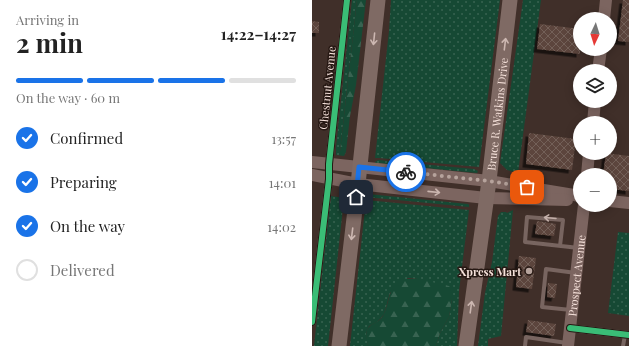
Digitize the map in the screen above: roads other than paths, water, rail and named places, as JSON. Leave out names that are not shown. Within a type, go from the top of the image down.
[{"type":"highway","points":[[339,346],[378,0]]},
{"type":"highway","name":"Bruce R. Watkins Drive","points":[[466,346],[489,181],[510,0]]},
{"type":"main road","points":[[605,12],[606,0]]},
{"type":"main road","points":[[312,162],[489,181],[573,196]]},
{"type":"main road","points":[[312,176],[358,184],[486,198],[566,200],[573,198]]},
{"type":"main road","points":[[617,202],[629,203]]},
{"type":"main road","name":"Prospect Avenue","points":[[568,345],[583,212]]},
{"type":"street","name":"Chestnut Avenue","points":[[312,322],[329,179],[329,164],[347,0]]},
{"type":"street","points":[[570,328],[627,335]]},
{"type":"lane","points":[[560,246],[563,220],[527,216],[525,242],[560,246],[579,248]]},
{"type":"lane","points":[[572,310],[542,307],[546,269],[576,273]]},
{"type":"lane","points":[[623,346],[627,335]]},
{"type":"lane","points":[[525,346],[526,337],[568,345]]},
{"type":"place","name":"Xpress Mart","points":[[529,271]]}]
